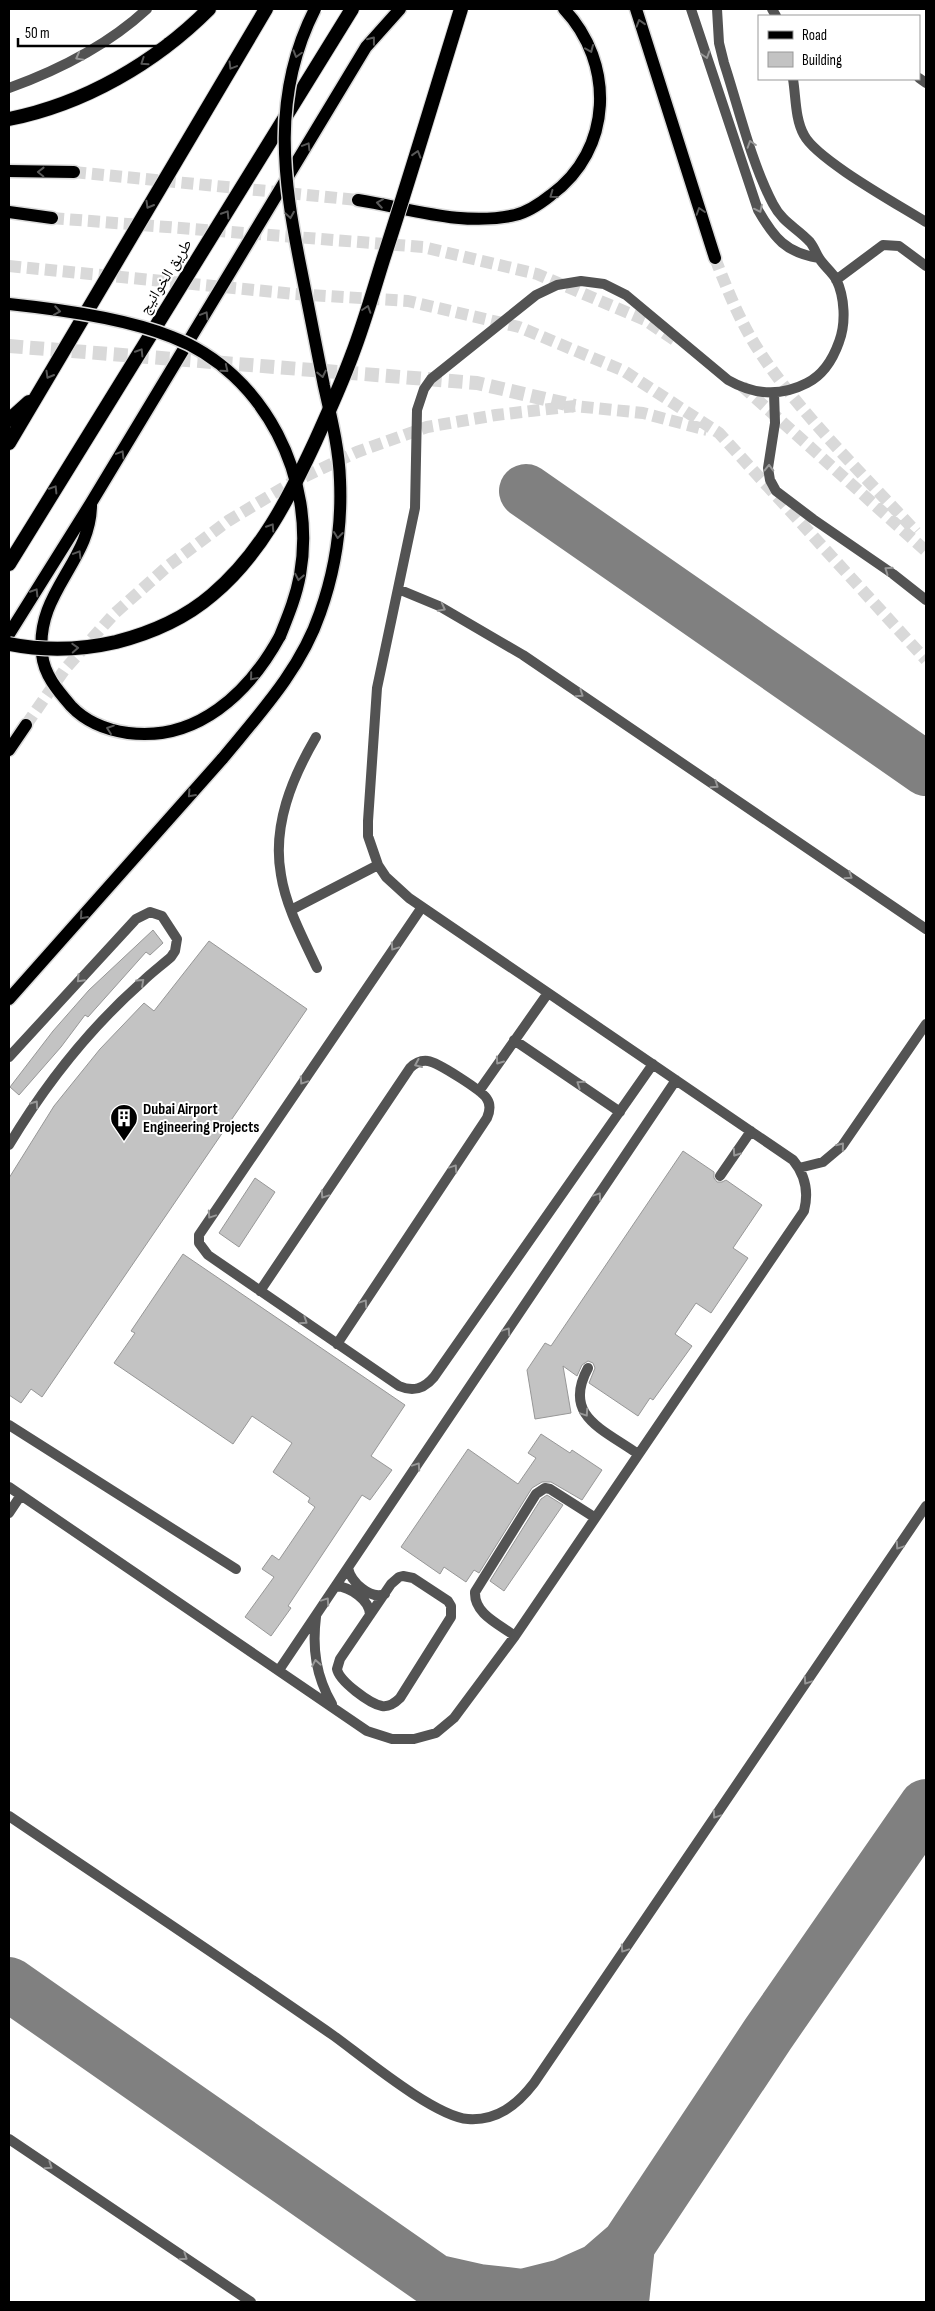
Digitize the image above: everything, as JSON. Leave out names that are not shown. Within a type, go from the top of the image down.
[{"type":"highway","points":[[9,119],[56,106],[94,90],[129,72],[163,49],[209,9]]},
{"type":"highway","points":[[9,443],[266,9]]},
{"type":"highway","name":"طريق الخوانيج","points":[[9,564],[352,9]]},
{"type":"highway","points":[[9,644],[34,648],[82,647],[105,644],[151,631],[173,621],[212,595],[246,561],[261,542],[278,515],[308,458],[352,355],[461,9]]},
{"type":"highway","points":[[9,420],[36,397]]},
{"type":"main road","points":[[9,999],[223,758],[284,682],[310,638],[328,588],[339,533],[338,456],[290,214],[284,157],[286,110],[292,72],[300,45],[315,9]]},
{"type":"main road","points":[[9,634],[91,503],[366,47],[400,9]]},
{"type":"main road","points":[[358,200],[469,220],[489,219],[517,215],[540,204],[564,186],[582,164],[594,138],[600,111],[600,91],[598,68],[587,41],[564,9]]},
{"type":"main road","points":[[636,9],[714,258]]},
{"type":"main road","points":[[9,171],[74,172]]},
{"type":"main road","points":[[9,212],[52,218]]},
{"type":"main road","points":[[9,304],[102,319],[150,329],[173,337],[214,360],[252,395],[277,432],[290,456],[297,483],[303,542],[300,575],[292,606],[280,636],[267,659],[235,696],[205,719],[183,728],[158,734],[114,731],[94,723],[76,710],[48,675],[42,654],[47,612],[55,591],[88,532],[92,519],[91,503]]},
{"type":"main road","points":[[9,750],[26,725]]},
{"type":"street","points":[[9,88],[55,70],[98,46],[147,9]]},
{"type":"street","points":[[691,9],[758,210],[786,247],[801,254],[819,258]]},
{"type":"street","points":[[9,1487],[356,1724],[379,1736],[403,1740],[425,1737],[441,1729],[454,1718],[515,1636],[799,1221],[807,1200],[807,1188],[800,1168],[793,1160],[396,888],[378,865],[372,852],[368,829],[377,688],[414,508],[417,456],[416,421],[419,400],[424,389],[439,371],[546,289],[569,282],[581,281],[592,282],[615,289],[626,295],[728,380],[741,388],[756,392],[774,393],[791,390],[808,382],[824,370],[835,354],[842,336],[844,316],[842,298],[836,280],[809,241],[782,218],[764,185],[724,64],[719,43],[717,9]]},
{"type":"street","points":[[793,80],[800,124],[809,144],[826,158],[926,222]]},
{"type":"street","points":[[836,280],[883,245],[899,246],[926,266]]},
{"type":"street","points":[[774,393],[776,423],[768,468],[770,480],[776,491],[893,574],[926,600]]},
{"type":"street","points":[[398,589],[439,606],[523,655],[926,929]]},
{"type":"street","points":[[316,737],[298,768],[286,802],[280,838],[281,874],[291,910],[316,968]]},
{"type":"street","points":[[291,910],[378,865]]},
{"type":"street","points":[[422,907],[199,1235],[199,1243],[208,1255],[337,1344],[399,1386],[414,1390],[429,1384],[653,1064]]},
{"type":"street","points":[[9,1058],[136,919],[150,912],[162,916],[177,939],[175,951],[171,957],[121,1001],[83,1041],[45,1089],[9,1146]]},
{"type":"street","points":[[478,1091],[548,993]]},
{"type":"street","points":[[800,1168],[823,1162],[842,1146],[926,1024]]},
{"type":"street","points":[[514,1040],[620,1112]]},
{"type":"street","points":[[260,1291],[410,1068],[420,1061],[433,1062],[478,1091],[487,1098],[490,1105],[490,1112],[487,1118],[337,1344]]},
{"type":"street","points":[[279,1670],[676,1080]]},
{"type":"street","points":[[720,1176],[751,1131]]},
{"type":"street","points":[[588,1368],[578,1391],[578,1400],[585,1415],[638,1454]]},
{"type":"street","points":[[9,1424],[236,1570]]},
{"type":"street","points":[[515,1636],[479,1609],[475,1592],[536,1494],[545,1488],[550,1489],[594,1518]]},
{"type":"street","points":[[9,1513],[21,1496]]},
{"type":"street","points":[[9,1816],[334,2036],[430,2105],[457,2117],[467,2119],[487,2118],[506,2111],[522,2099],[534,2083],[926,1506]]},
{"type":"street","points":[[348,1568],[353,1580],[369,1592],[377,1595],[385,1594]]},
{"type":"street","points":[[408,1576],[443,1598],[450,1606],[452,1612],[449,1622],[400,1698],[388,1706],[374,1703],[344,1683],[337,1669],[340,1659],[370,1615],[394,1580],[408,1576]]},
{"type":"street","points":[[336,1586],[348,1589],[362,1600],[368,1606],[370,1615]]},
{"type":"street","points":[[316,1616],[314,1639],[316,1663],[320,1679],[333,1707]]},
{"type":"street","points":[[9,2138],[251,2302]]},
{"type":"building","points":[[153,930],[163,943],[150,955],[146,952],[88,1017],[85,1015],[61,1047],[19,1095],[10,1087],[53,1031],[89,990]]},
{"type":"building","name":"Dubai Airport Engineering Projects","points":[[209,941],[307,1009],[42,1397],[31,1389],[21,1403],[9,1395],[9,1178],[54,1106],[100,1049],[144,1003],[154,1011]]},
{"type":"building","points":[[683,1151],[714,1172],[714,1178],[717,1182],[726,1180],[762,1205],[733,1248],[748,1258],[711,1313],[696,1303],[675,1334],[692,1346],[653,1400],[650,1398],[638,1416],[589,1383],[595,1368],[593,1363],[588,1361],[582,1365],[577,1376],[563,1366],[571,1413],[535,1419],[527,1370],[545,1343],[551,1346]]},
{"type":"building","points":[[255,1178],[275,1192],[239,1247],[219,1233]]},
{"type":"building","points":[[183,1254],[405,1405],[371,1456],[392,1470],[370,1500],[362,1495],[288,1606],[291,1608],[271,1636],[245,1617],[274,1577],[262,1569],[272,1555],[279,1560],[315,1507],[308,1502],[310,1498],[273,1472],[292,1443],[252,1416],[233,1444],[114,1363],[135,1333],[131,1331]]},
{"type":"building","points":[[541,1434],[570,1453],[572,1450],[602,1470],[582,1500],[551,1482],[542,1482],[532,1488],[479,1573],[474,1570],[466,1582],[444,1567],[440,1574],[401,1547],[468,1449],[518,1484],[536,1458],[528,1453]]},
{"type":"building","points":[[547,1495],[563,1505],[504,1591],[490,1581],[541,1499]]},
{"type":"taxiway","points":[[526,491],[926,769]]},
{"type":"taxiway","points":[[622,2302],[628,2245],[768,2034],[926,1806]]},
{"type":"taxiway","points":[[9,1984],[465,2302]]},
{"type":"taxiway","points":[[439,2282],[479,2291],[523,2296],[563,2286],[599,2270],[629,2244]]},
{"type":"tunnel","points":[[74,172],[358,200]]},
{"type":"tunnel","points":[[52,218],[423,247],[537,274],[645,320],[676,341]]},
{"type":"tunnel","points":[[715,258],[746,329],[776,375],[813,421],[916,532]]},
{"type":"tunnel","points":[[9,266],[295,294],[408,301],[519,327],[624,371],[719,433],[926,660]]},
{"type":"tunnel","points":[[9,346],[477,383],[575,406]]},
{"type":"tunnel","points":[[742,386],[926,551]]},
{"type":"tunnel","points":[[26,725],[65,669],[114,614],[169,565],[228,521],[291,483],[357,452],[427,427],[496,415],[575,406],[643,413],[707,430]]},
{"type":"place","name":"Dubai Airport Engineering Projects","points":[[124,1142]]}]
